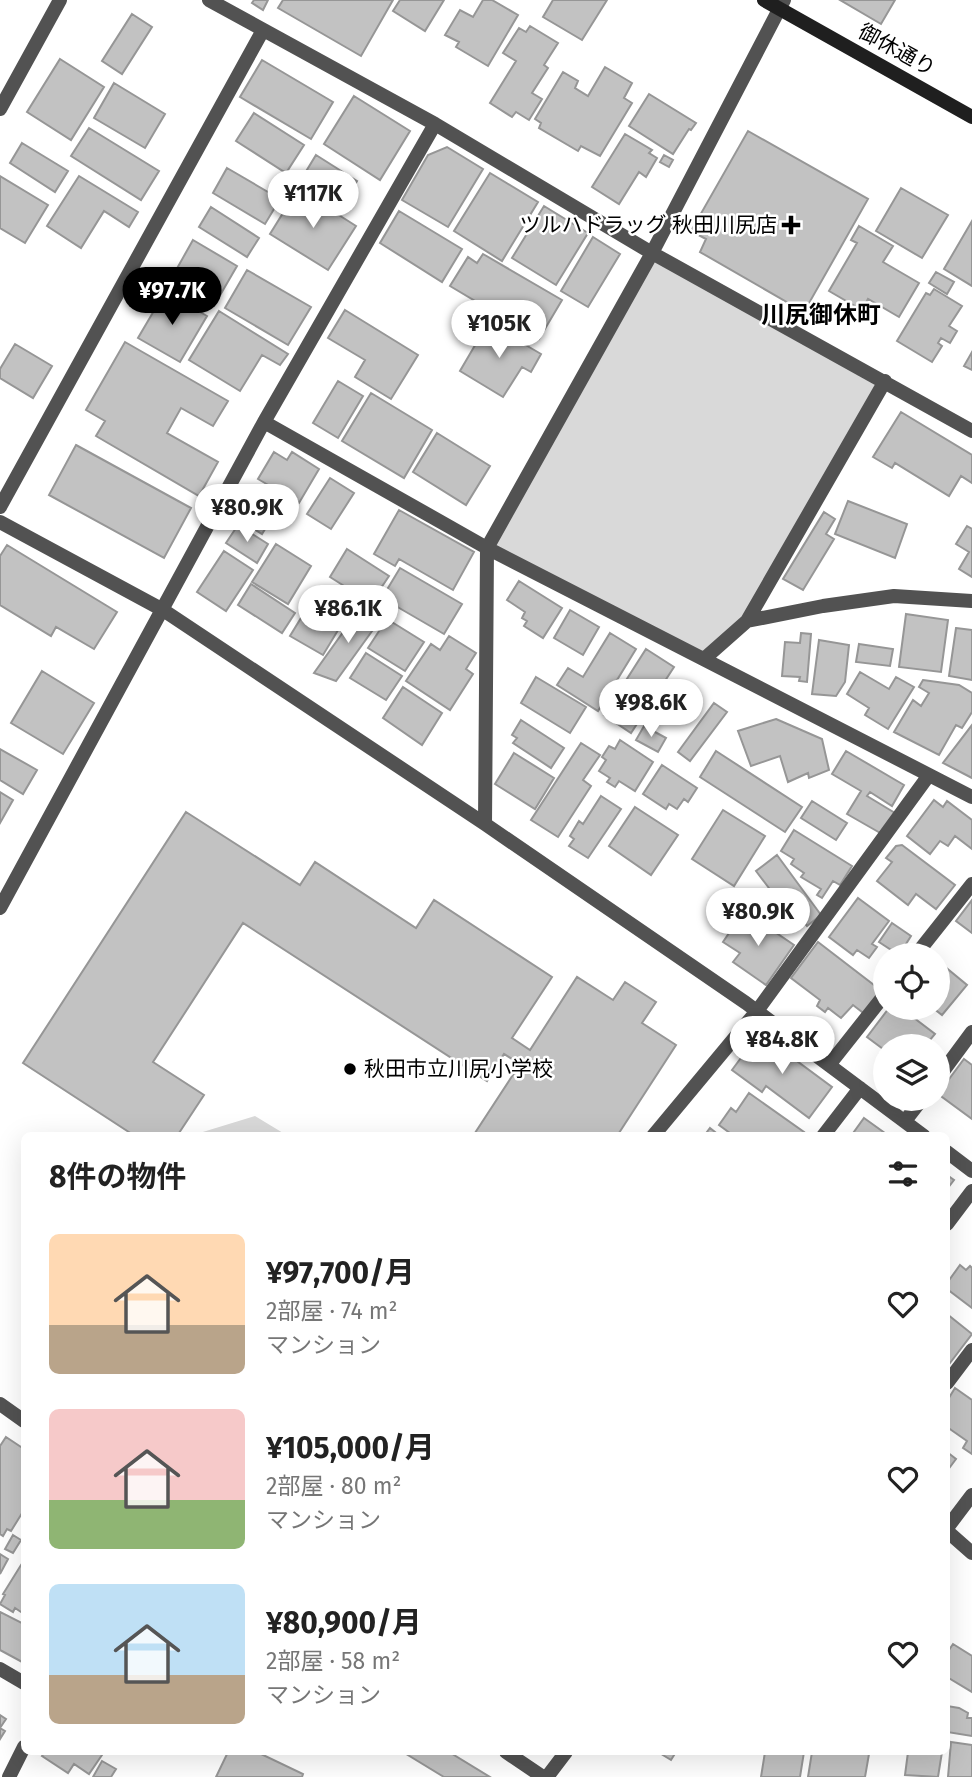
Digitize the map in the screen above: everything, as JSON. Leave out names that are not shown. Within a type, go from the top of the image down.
[{"type":"street","points":[[0,109],[60,0]]},
{"type":"street","points":[[209,0],[435,124],[652,253],[972,431]]},
{"type":"street","name":"御休通り","points":[[764,0],[782,4],[972,117]]},
{"type":"street","points":[[485,824],[487,548],[652,253],[782,4]]},
{"type":"street","points":[[0,507],[263,30]]},
{"type":"street","points":[[0,908],[264,422],[435,124]]},
{"type":"street","points":[[705,659],[747,621],[885,381]]},
{"type":"street","points":[[264,422],[487,548],[972,797]]},
{"type":"street","points":[[0,522],[163,610],[485,824],[757,1011],[919,1132]]},
{"type":"street","points":[[747,621],[894,596],[972,601]]},
{"type":"street","points":[[656,1132],[757,1011],[929,775]]},
{"type":"street","points":[[925,943],[972,884]]},
{"type":"street","points":[[829,1065],[873,1009]]},
{"type":"street","points":[[950,1062],[972,1032]]},
{"type":"street","points":[[826,1132],[860,1088]]},
{"type":"street","points":[[905,1121],[913,1111]]},
{"type":"street","points":[[950,1154],[972,1171]]},
{"type":"street","points":[[950,1220],[972,1191]]},
{"type":"street","points":[[950,1379],[972,1350]]},
{"type":"street","points":[[0,1404],[21,1419]]},
{"type":"street","points":[[950,1526],[972,1495]]},
{"type":"street","points":[[950,1533],[972,1553]]},
{"type":"street","points":[[0,1669],[21,1681]]},
{"type":"street","points":[[9,1777],[21,1753]]},
{"type":"street","points":[[511,1755],[545,1777],[563,1755]]},
{"type":"shaded area","points":[[652,253],[885,381],[747,621],[704,659],[487,548]]},
{"type":"shaded area","points":[[255,1116],[281,1132],[203,1132]]},
{"type":"building","points":[[254,0],[268,0],[263,10],[252,3]]},
{"type":"building","points":[[283,0],[393,0],[361,56],[278,8]]},
{"type":"building","points":[[400,0],[444,0],[425,31],[393,11]]},
{"type":"building","points":[[483,0],[492,0],[518,15],[488,66],[456,47],[459,42],[445,35],[460,10],[473,17]]},
{"type":"building","points":[[553,0],[607,0],[582,40],[543,17]]},
{"type":"building","points":[[840,0],[895,0],[881,24]]},
{"type":"building","points":[[132,14],[152,27],[122,74],[102,61]]},
{"type":"building","points":[[530,26],[558,43],[544,65],[548,68],[532,93],[542,99],[529,120],[516,112],[512,117],[490,103],[516,61],[503,53],[519,28],[526,32]]},
{"type":"building","points":[[60,59],[104,87],[71,140],[27,112]]},
{"type":"building","points":[[262,60],[333,102],[311,139],[240,97]]},
{"type":"building","points":[[605,67],[632,83],[624,98],[632,103],[600,156],[581,146],[578,151],[539,128],[541,123],[535,119],[563,72],[578,81],[575,88],[588,96]]},
{"type":"building","points":[[114,83],[165,114],[145,148],[94,118]]},
{"type":"building","points":[[649,94],[696,123],[673,154],[629,126]]},
{"type":"building","points":[[354,96],[410,131],[380,180],[324,144]]},
{"type":"building","points":[[254,113],[304,145],[286,173],[236,141]]},
{"type":"building","points":[[89,128],[159,171],[141,200],[71,156]]},
{"type":"building","points":[[748,131],[868,199],[804,312],[700,252],[706,239],[691,231]]},
{"type":"building","points":[[625,134],[652,150],[649,153],[657,158],[646,177],[639,172],[619,204],[592,187]]},
{"type":"building","points":[[22,143],[68,171],[55,192],[10,163]]},
{"type":"building","points":[[447,147],[483,169],[448,227],[402,200],[428,155]]},
{"type":"building","points":[[316,155],[357,181],[340,209],[299,183]]},
{"type":"building","points":[[664,155],[673,160],[669,167],[660,162]]},
{"type":"building","points":[[227,168],[280,199],[265,224],[213,193]]},
{"type":"building","points":[[490,173],[538,202],[502,261],[454,231]]},
{"type":"building","points":[[0,176],[48,205],[25,243],[0,228]]},
{"type":"building","points":[[79,176],[138,212],[129,227],[104,211],[81,248],[47,226]]},
{"type":"building","points":[[901,188],[948,215],[922,258],[876,231]]},
{"type":"building","points":[[298,189],[356,226],[328,270],[270,234]]},
{"type":"building","points":[[544,206],[588,233],[556,285],[512,258]]},
{"type":"building","points":[[211,207],[259,238],[247,257],[199,227]]},
{"type":"building","points":[[399,211],[462,249],[442,282],[380,243]]},
{"type":"building","points":[[972,221],[972,286],[944,269]]},
{"type":"building","points":[[859,226],[893,246],[883,262],[919,283],[899,317],[868,299],[862,310],[829,291],[857,243],[851,240]]},
{"type":"building","points":[[593,237],[620,254],[588,307],[561,291]]},
{"type":"building","points":[[193,240],[237,266],[215,304],[171,279]]},
{"type":"building","points":[[483,254],[562,300],[539,339],[450,286],[468,257],[477,263]]},
{"type":"building","points":[[247,270],[311,307],[288,345],[225,308]]},
{"type":"building","points":[[936,272],[954,282],[947,294],[929,283]]},
{"type":"building","points":[[934,289],[962,306],[949,326],[957,331],[950,343],[941,338],[938,343],[942,346],[932,362],[897,341],[926,293],[930,295]]},
{"type":"building","points":[[165,292],[207,316],[180,362],[138,338]]},
{"type":"building","points":[[345,310],[418,355],[391,399],[355,377],[365,360],[328,338]]},
{"type":"building","points":[[219,311],[288,354],[280,365],[262,355],[240,391],[189,360]]},
{"type":"building","points":[[488,323],[541,354],[531,372],[522,367],[503,397],[460,371]]},
{"type":"building","points":[[125,342],[228,401],[213,426],[181,408],[167,433],[218,462],[199,496],[96,436],[105,421],[86,410]]},
{"type":"building","points":[[15,344],[52,366],[33,398],[0,378],[0,369]]},
{"type":"building","points":[[972,352],[972,370],[964,366]]},
{"type":"building","points":[[338,381],[363,396],[338,438],[313,423]]},
{"type":"building","points":[[371,393],[432,430],[404,478],[342,441]]},
{"type":"building","points":[[901,412],[972,455],[972,483],[961,476],[949,496],[895,463],[892,468],[873,457]]},
{"type":"building","points":[[437,433],[490,466],[466,505],[413,472]]},
{"type":"building","points":[[76,445],[191,508],[164,558],[49,495]]},
{"type":"building","points":[[274,452],[287,460],[292,452],[319,469],[299,503],[258,479]]},
{"type":"building","points":[[330,478],[354,493],[331,529],[307,514]]},
{"type":"building","points":[[258,486],[282,501],[262,534],[238,519]]},
{"type":"building","points":[[848,501],[907,524],[895,558],[835,534]]},
{"type":"building","points":[[399,510],[474,552],[453,590],[399,559],[395,566],[374,554]]},
{"type":"building","points":[[824,512],[835,519],[826,534],[834,539],[803,590],[783,579]]},
{"type":"building","points":[[238,525],[268,544],[257,563],[226,543]]},
{"type":"building","points":[[967,526],[972,529],[972,577],[959,569],[969,552],[956,544]]},
{"type":"building","points":[[276,544],[311,566],[288,604],[252,582]]},
{"type":"building","points":[[7,545],[117,612],[94,649],[56,627],[51,636],[0,605],[0,556]]},
{"type":"building","points":[[347,549],[389,576],[371,603],[330,577]]},
{"type":"building","points":[[224,551],[253,570],[226,611],[197,592]]},
{"type":"building","points":[[400,568],[462,604],[444,634],[382,598]]},
{"type":"building","points":[[519,581],[562,608],[543,638],[524,626],[527,621],[522,618],[525,612],[507,600]]},
{"type":"building","points":[[251,584],[295,613],[282,633],[238,605]]},
{"type":"building","points":[[320,587],[352,607],[323,655],[290,636]]},
{"type":"building","points":[[361,607],[380,620],[336,681],[314,673]]},
{"type":"building","points":[[570,610],[599,627],[583,655],[554,638]]},
{"type":"building","points":[[906,614],[948,620],[941,672],[899,667]]},
{"type":"building","points":[[387,619],[424,642],[405,671],[368,648]]},
{"type":"building","points":[[956,628],[972,630],[972,680],[949,676]]},
{"type":"building","points":[[610,633],[636,649],[598,711],[557,685],[568,668],[583,677]]},
{"type":"building","points":[[801,633],[811,634],[807,682],[799,681],[800,677],[782,676],[785,642],[800,643]]},
{"type":"building","points":[[449,636],[476,653],[466,669],[473,674],[450,710],[406,681],[431,644],[440,650]]},
{"type":"building","points":[[819,640],[849,645],[845,682],[836,696],[812,694]]},
{"type":"building","points":[[859,644],[893,649],[890,666],[856,662]]},
{"type":"building","points":[[646,649],[674,667],[631,733],[604,715]]},
{"type":"building","points":[[366,653],[402,676],[386,700],[350,678]]},
{"type":"building","points":[[42,671],[94,703],[63,754],[11,723]]},
{"type":"building","points":[[860,672],[889,689],[896,677],[914,687],[888,729],[865,715],[869,708],[847,694]]},
{"type":"building","points":[[536,677],[586,707],[570,733],[521,703]]},
{"type":"building","points":[[923,680],[959,685],[972,693],[972,712],[962,728],[956,725],[939,755],[894,732],[913,700],[921,706],[929,693],[919,687]]},
{"type":"building","points":[[403,687],[442,713],[422,745],[383,718]]},
{"type":"building","points":[[714,703],[727,712],[690,761],[678,752]]},
{"type":"building","points":[[776,719],[822,739],[829,770],[809,778],[808,773],[788,782],[780,756],[751,766],[738,731]]},
{"type":"building","points":[[521,720],[564,748],[551,768],[513,743],[517,738],[512,735]]},
{"type":"building","points":[[972,725],[972,778],[943,763]]},
{"type":"building","points":[[644,726],[666,738],[658,752],[636,740]]},
{"type":"building","points":[[620,740],[653,762],[635,791],[619,781],[615,787],[607,782],[610,778],[599,771],[606,760],[602,757],[609,746],[615,749]]},
{"type":"building","points":[[581,743],[600,755],[583,780],[591,786],[558,837],[531,820]]},
{"type":"building","points":[[0,749],[37,770],[23,794],[0,780]]},
{"type":"building","points":[[716,751],[802,807],[785,832],[700,777]]},
{"type":"building","points":[[846,751],[904,785],[892,806],[870,792],[867,796],[895,813],[882,834],[847,814],[861,791],[832,774]]},
{"type":"building","points":[[514,753],[554,778],[535,809],[495,784]]},
{"type":"building","points":[[662,765],[697,788],[688,802],[684,799],[677,809],[669,804],[666,809],[643,794]]},
{"type":"building","points":[[0,792],[13,800],[0,823]]},
{"type":"building","points":[[601,796],[621,809],[588,858],[569,846],[574,839],[570,836],[579,821],[583,824]]},
{"type":"building","points":[[934,800],[943,807],[947,801],[972,820],[972,849],[955,836],[948,846],[940,841],[930,854],[907,836]]},
{"type":"building","points":[[812,801],[847,823],[836,840],[801,818]]},
{"type":"building","points":[[635,807],[678,835],[651,875],[609,846]]},
{"type":"building","points":[[723,810],[765,836],[734,886],[692,859]]},
{"type":"building","points":[[186,812],[300,885],[315,862],[416,928],[434,900],[552,977],[512,1038],[530,1050],[577,977],[613,1000],[625,982],[656,1002],[642,1023],[676,1045],[620,1132],[476,1132],[520,1064],[504,1054],[487,1081],[243,923],[153,1062],[204,1095],[180,1132],[129,1132],[23,1063]]},
{"type":"building","points":[[794,830],[852,866],[840,885],[833,881],[822,898],[817,895],[821,889],[801,877],[804,873],[791,864],[794,859],[781,851]]},
{"type":"building","points":[[902,845],[955,885],[936,909],[916,894],[908,905],[877,881],[892,862],[886,858],[896,846]]},
{"type":"building","points":[[777,855],[821,915],[807,926],[801,918],[797,921],[789,910],[781,916],[773,904],[778,900],[756,871]]},
{"type":"building","points":[[858,898],[889,921],[872,944],[873,952],[869,958],[857,950],[853,955],[829,937]]},
{"type":"building","points":[[972,900],[972,933],[956,921]]},
{"type":"building","points":[[744,911],[794,945],[766,985],[733,962],[740,953],[723,942]]},
{"type":"building","points":[[892,923],[911,936],[907,943],[879,942]]},
{"type":"building","points":[[818,942],[873,984],[873,1006],[866,1015],[853,1005],[841,1018],[828,1008],[825,1012],[817,1006],[820,1000],[791,978]]},
{"type":"building","points":[[950,971],[967,985],[950,1005]]},
{"type":"building","points":[[880,1020],[917,1020],[935,1034],[873,1034],[873,1042],[867,1037]]},
{"type":"building","points":[[755,1039],[763,1044],[767,1039],[832,1087],[809,1118],[766,1086],[762,1092],[732,1070]]},
{"type":"building","points":[[964,1059],[972,1065],[972,1119],[950,1103],[950,1078]]},
{"type":"building","points":[[749,1093],[804,1132],[729,1132],[719,1125],[731,1108],[736,1112]]},
{"type":"building","points":[[864,1118],[883,1132],[854,1132]]},
{"type":"building","points":[[960,1265],[966,1270],[970,1266],[972,1268],[972,1308],[950,1291],[950,1279]]},
{"type":"building","points":[[950,1316],[972,1334],[950,1363]]},
{"type":"building","points":[[955,1388],[972,1400],[972,1454],[963,1448],[967,1441],[950,1429],[950,1396]]},
{"type":"building","points":[[6,1437],[21,1447],[21,1515],[11,1531],[7,1529],[3,1536],[0,1534],[0,1446]]},
{"type":"building","points":[[950,1454],[956,1459],[950,1467]]},
{"type":"building","points":[[13,1535],[21,1540],[13,1553],[5,1549]]},
{"type":"building","points":[[0,1554],[8,1559],[0,1574]]},
{"type":"building","points":[[21,1565],[21,1612],[15,1608],[13,1612],[0,1604],[5,1595],[3,1594]]},
{"type":"building","points":[[0,1612],[21,1622],[21,1661],[0,1650]]},
{"type":"building","points":[[953,1644],[972,1656],[972,1692],[950,1679],[950,1648]]},
{"type":"building","points":[[950,1706],[959,1708],[968,1713],[967,1718],[972,1718],[972,1736],[950,1732]]},
{"type":"building","points":[[0,1715],[6,1719],[0,1728]]},
{"type":"building","points":[[951,1742],[972,1745],[972,1777],[948,1777]]},
{"type":"building","points":[[102,1755],[89,1774],[74,1764],[68,1773],[42,1756]]},
{"type":"building","points":[[227,1755],[263,1755],[303,1774],[302,1777],[216,1777]]},
{"type":"building","points":[[408,1755],[454,1755],[490,1777],[444,1777]]},
{"type":"building","points":[[765,1755],[804,1755],[800,1777],[761,1777]]},
{"type":"building","points":[[812,1755],[869,1755],[865,1777],[808,1777]]},
{"type":"building","points":[[908,1755],[942,1755],[938,1777],[905,1775]]},
{"type":"building","points":[[102,1761],[116,1769],[111,1777],[93,1777]]},
{"type":"place","name":"ツルハドラッグ 秋田川尻店","points":[[791,225]]},
{"type":"place","name":"秋田市立川尻小学校","points":[[350,1069]]},
{"type":"district","name":"川尻御休町","points":[[821,315]]}]
